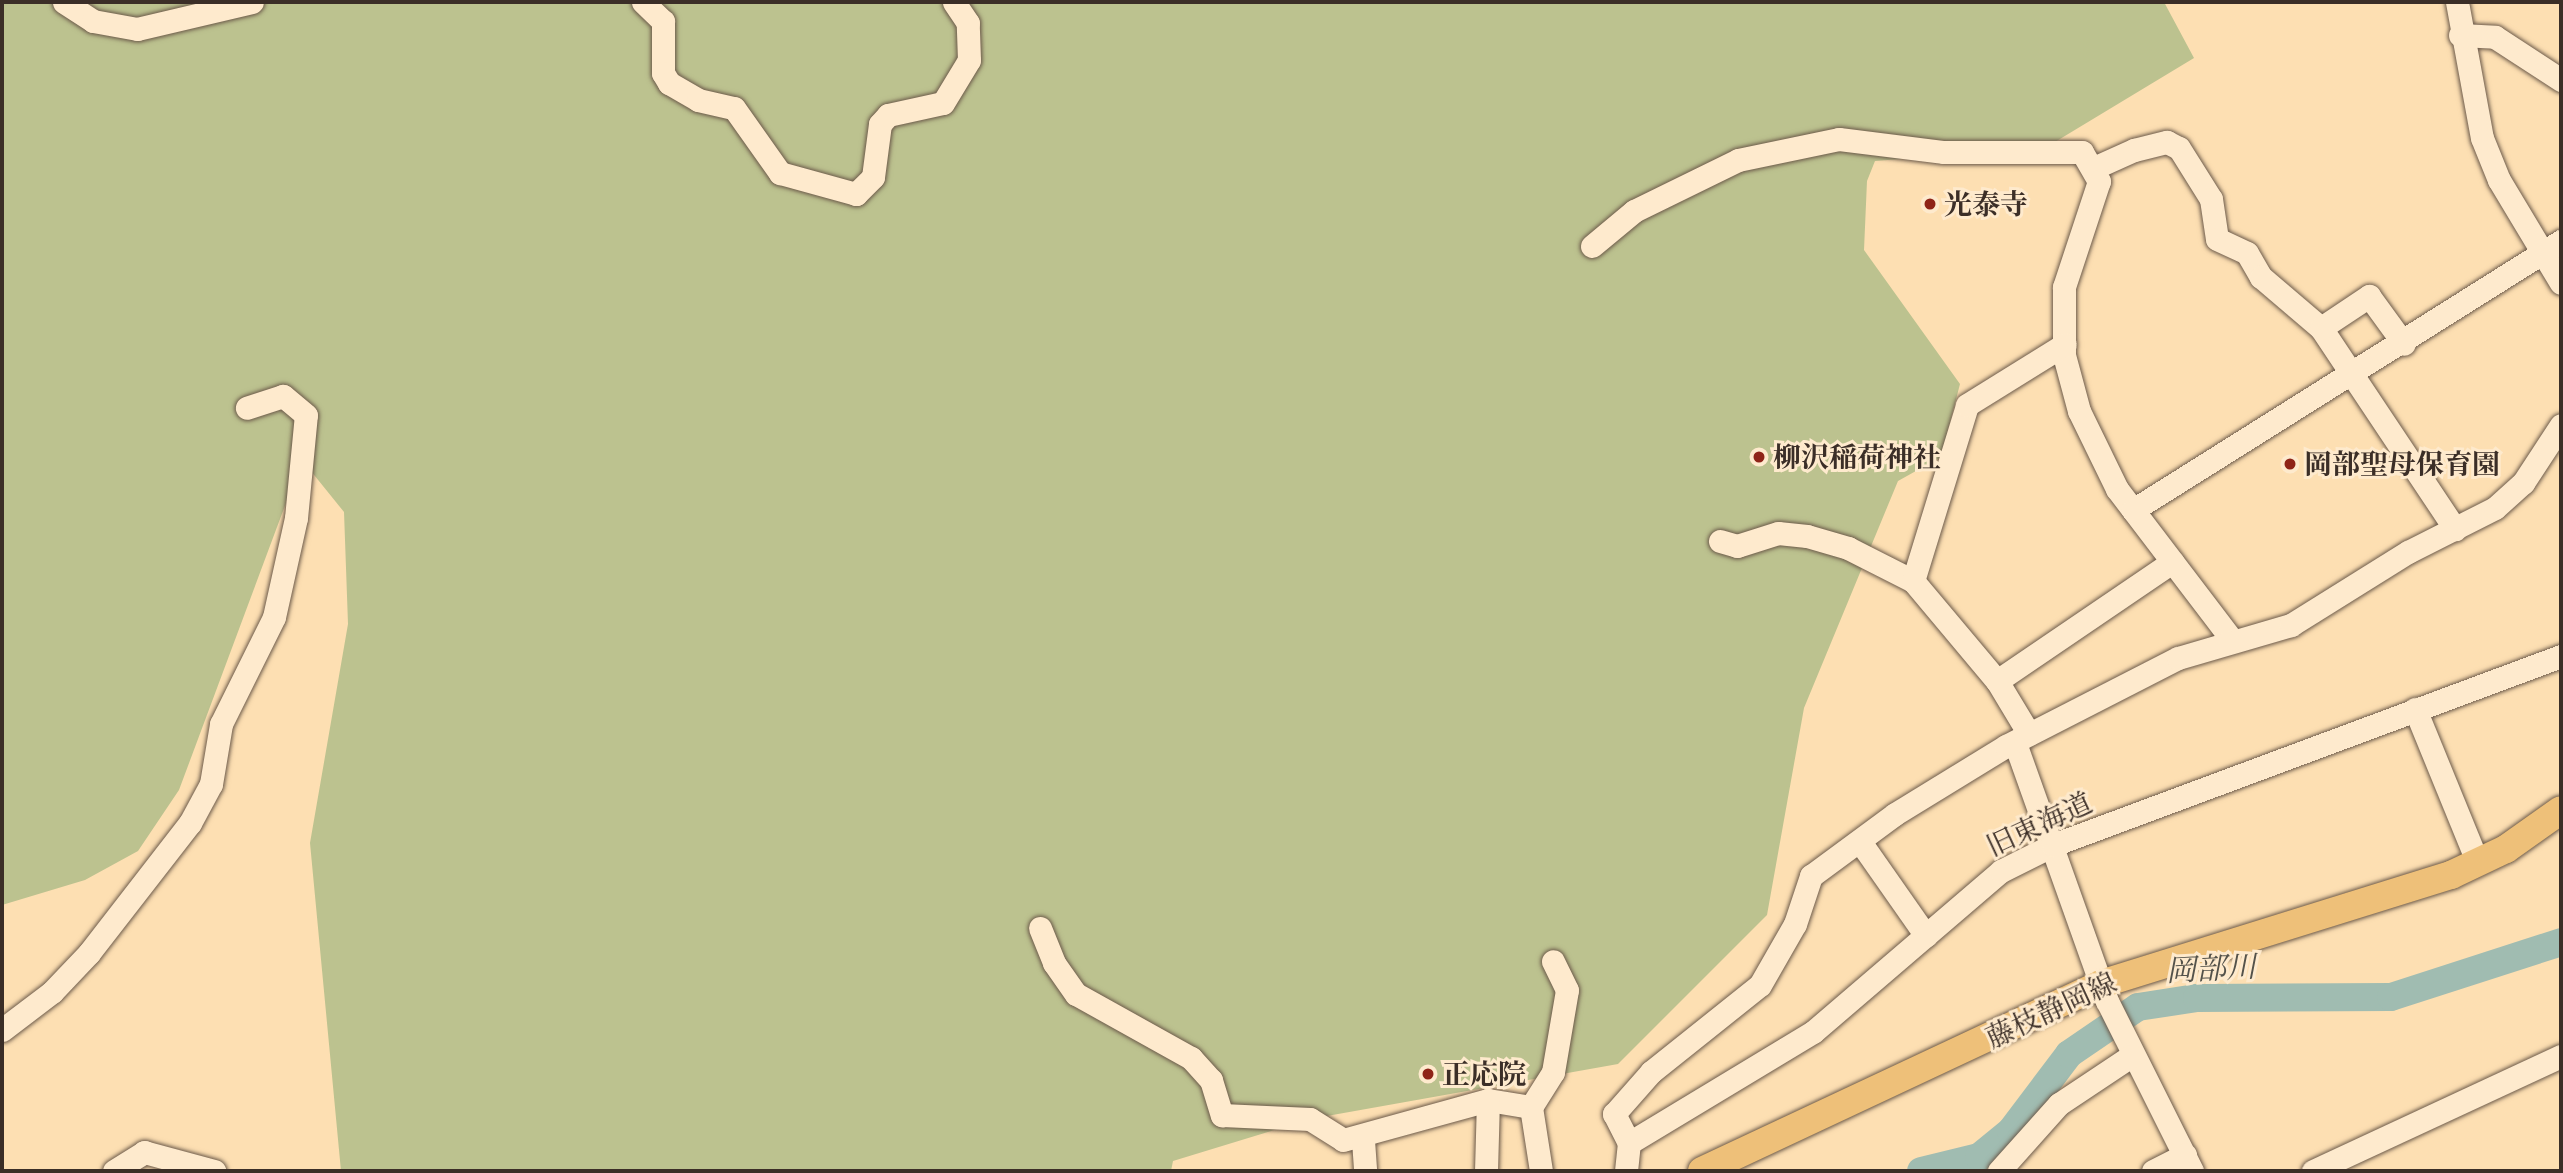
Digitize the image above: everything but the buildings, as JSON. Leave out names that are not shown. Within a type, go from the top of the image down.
[{"type":"main road","name":"藤枝静岡線","points":[[1702,1171],[2104,993],[2478,863],[2561,810]]},
{"type":"street","points":[[64,2],[93,22],[137,29],[252,2]]},
{"type":"street","points":[[643,2],[663,21],[663,73],[670,83],[698,100],[734,108],[780,173],[856,194],[873,177],[880,124],[888,115],[943,103],[970,60],[968,23],[954,2]]},
{"type":"street","points":[[2457,2],[2460,35],[2482,138],[2553,247],[2561,283]]},
{"type":"street","points":[[2460,35],[2495,37],[2561,80]]},
{"type":"street","points":[[1592,246],[1634,211],[1738,160],[1839,139],[1944,152],[2065,148],[2082,152],[2096,167],[2099,181],[2064,288],[2065,344],[2094,450],[2133,510],[2232,640]]},
{"type":"street","points":[[2096,167],[2134,150],[2167,142],[2179,148],[2211,199],[2217,239],[2247,253],[2261,277],[2321,328],[2455,529]]},
{"type":"street","points":[[2133,510],[2352,377],[2553,247]]},
{"type":"street","points":[[2321,328],[2369,296],[2404,344]]},
{"type":"street","points":[[1913,581],[1967,405],[2065,344]]},
{"type":"street","points":[[2,1030],[52,992],[89,953],[190,823],[211,784],[221,724],[274,617],[296,517],[306,415],[283,396],[247,408]]},
{"type":"street","points":[[1626,1171],[1629,1143],[1614,1114],[1651,1072],[1760,985],[1795,924],[1811,876],[1861,843],[1895,814],[2022,738],[2178,658],[2232,640],[2291,625],[2512,497],[2561,425]]},
{"type":"street","points":[[1720,541],[1737,546],[1778,533],[1807,536],[1848,548],[1913,581],[1997,681],[2022,738],[2053,845],[2104,993],[2131,1056],[2189,1163],[2153,1171]]},
{"type":"street","points":[[1997,681],[2172,562]]},
{"type":"street","name":"旧東海道","points":[[1629,1143],[1813,1032],[2001,872],[2053,845],[2561,656]]},
{"type":"street","points":[[2415,709],[2478,863]]},
{"type":"street","points":[[1861,843],[1926,936]]},
{"type":"street","points":[[1040,928],[1054,963],[1076,993],[1192,1058],[1211,1080],[1222,1115],[1310,1119],[1343,1140],[1363,1140],[1407,1118],[1488,1100],[1531,1107]]},
{"type":"street","points":[[1541,1171],[1531,1107],[1553,1072],[1567,990],[1553,961]]},
{"type":"street","points":[[1999,1171],[2059,1104],[2131,1056]]},
{"type":"street","points":[[2313,1171],[2561,1056]]},
{"type":"street","points":[[1486,1171],[1488,1100]]},
{"type":"street","points":[[1363,1140],[1365,1171]]},
{"type":"street","points":[[114,1171],[144,1152],[214,1171]]},
{"type":"green space","points":[[2,2],[2164,2],[2194,58],[2045,148],[1875,161],[1867,181],[1864,250],[1960,384],[1941,457],[1898,481],[1804,708],[1767,915],[1618,1064],[1310,1119],[1173,1161],[1171,1171],[341,1171],[310,843],[348,624],[344,512],[302,460],[179,790],[138,851],[85,880],[2,905]]},
{"type":"waterway","name":"岡部川","points":[[1921,1171],[1979,1157],[2011,1131],[2069,1054],[2138,1007],[2197,998],[2391,997],[2561,942]]},
{"type":"place","name":"光泰寺","points":[[1930,204]]},
{"type":"place","name":"柳沢稲荷神社","points":[[1759,457]]},
{"type":"place","name":"岡部聖母保育園","points":[[2290,464]]},
{"type":"place","name":"正応院","points":[[1428,1074]]}]
